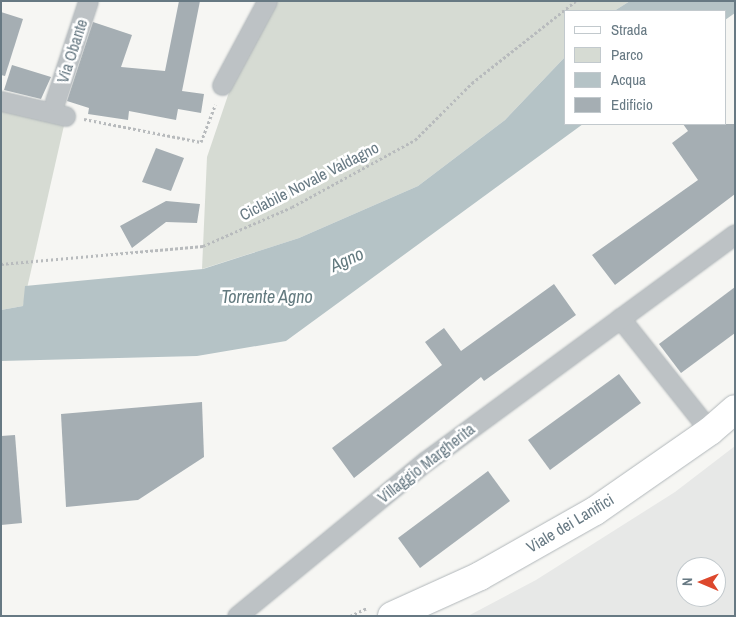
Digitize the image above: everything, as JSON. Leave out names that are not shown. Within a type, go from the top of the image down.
[{"type":"main road","name":"Viale dei Lanifici","points":[[392,616],[480,576],[595,511],[710,431],[735,408]]},
{"type":"street","name":"Via Obante","points":[[60,108],[88,1]]},
{"type":"street","points":[[222,85],[268,1]]},
{"type":"street","points":[[1,101],[60,108]]},
{"type":"street","name":"Villaggio Margherita","points":[[237,616],[426,461],[735,234]]},
{"type":"street","points":[[620,318],[710,431]]},
{"type":"path","name":"Ciclabile Novale Valdagno","points":[[565,10],[576,1]]},
{"type":"path","name":"Ciclabile Novale Valdagno","points":[[1,264],[203,246],[292,206],[415,140],[472,83],[564,10]]},
{"type":"path","points":[[60,108],[201,142],[222,85]]},
{"type":"shaded area","points":[[735,446],[735,616],[468,616],[536,580],[675,492]]},
{"type":"green space","points":[[260,1],[630,1],[616,10],[564,10],[564,58],[505,120],[418,186],[299,238],[202,269],[207,157]]},
{"type":"green space","points":[[1,105],[65,121],[23,306],[1,310]]},
{"type":"water","points":[[630,1],[735,1],[735,13],[726,19],[726,10],[616,10]]},
{"type":"water","name":"Torrente Agno","points":[[564,58],[564,125],[582,125],[286,341],[197,356],[1,361],[1,310],[23,306],[25,286],[203,269],[299,238],[418,186],[505,120]]},
{"type":"building","points":[[179,1],[200,1],[182,91],[204,94],[201,113],[178,109],[176,120],[129,111],[128,120],[88,114],[89,108],[67,101],[93,22],[132,35],[121,67],[165,71]]},
{"type":"building","points":[[1,12],[23,19],[5,76],[1,75]]},
{"type":"building","points":[[12,65],[51,77],[41,99],[4,90]]},
{"type":"building","points":[[735,124],[735,194],[615,285],[592,255],[698,180],[672,143],[688,131],[684,125]]},
{"type":"building","points":[[156,148],[184,158],[171,191],[142,182]]},
{"type":"building","points":[[166,201],[200,204],[197,223],[166,222],[132,248],[120,226]]},
{"type":"building","points":[[554,284],[576,315],[484,381],[481,377],[354,478],[332,448],[442,365],[425,342],[444,328],[461,351]]},
{"type":"building","points":[[735,287],[735,333],[681,373],[659,344]]},
{"type":"building","points":[[619,374],[641,403],[550,470],[528,440]]},
{"type":"building","points":[[202,402],[204,457],[138,500],[66,507],[61,414]]},
{"type":"building","points":[[15,435],[22,523],[1,525],[1,436]]},
{"type":"building","points":[[488,471],[510,501],[420,568],[398,538]]},
{"type":"water label","name":"Agno","points":[[347,260]]}]
